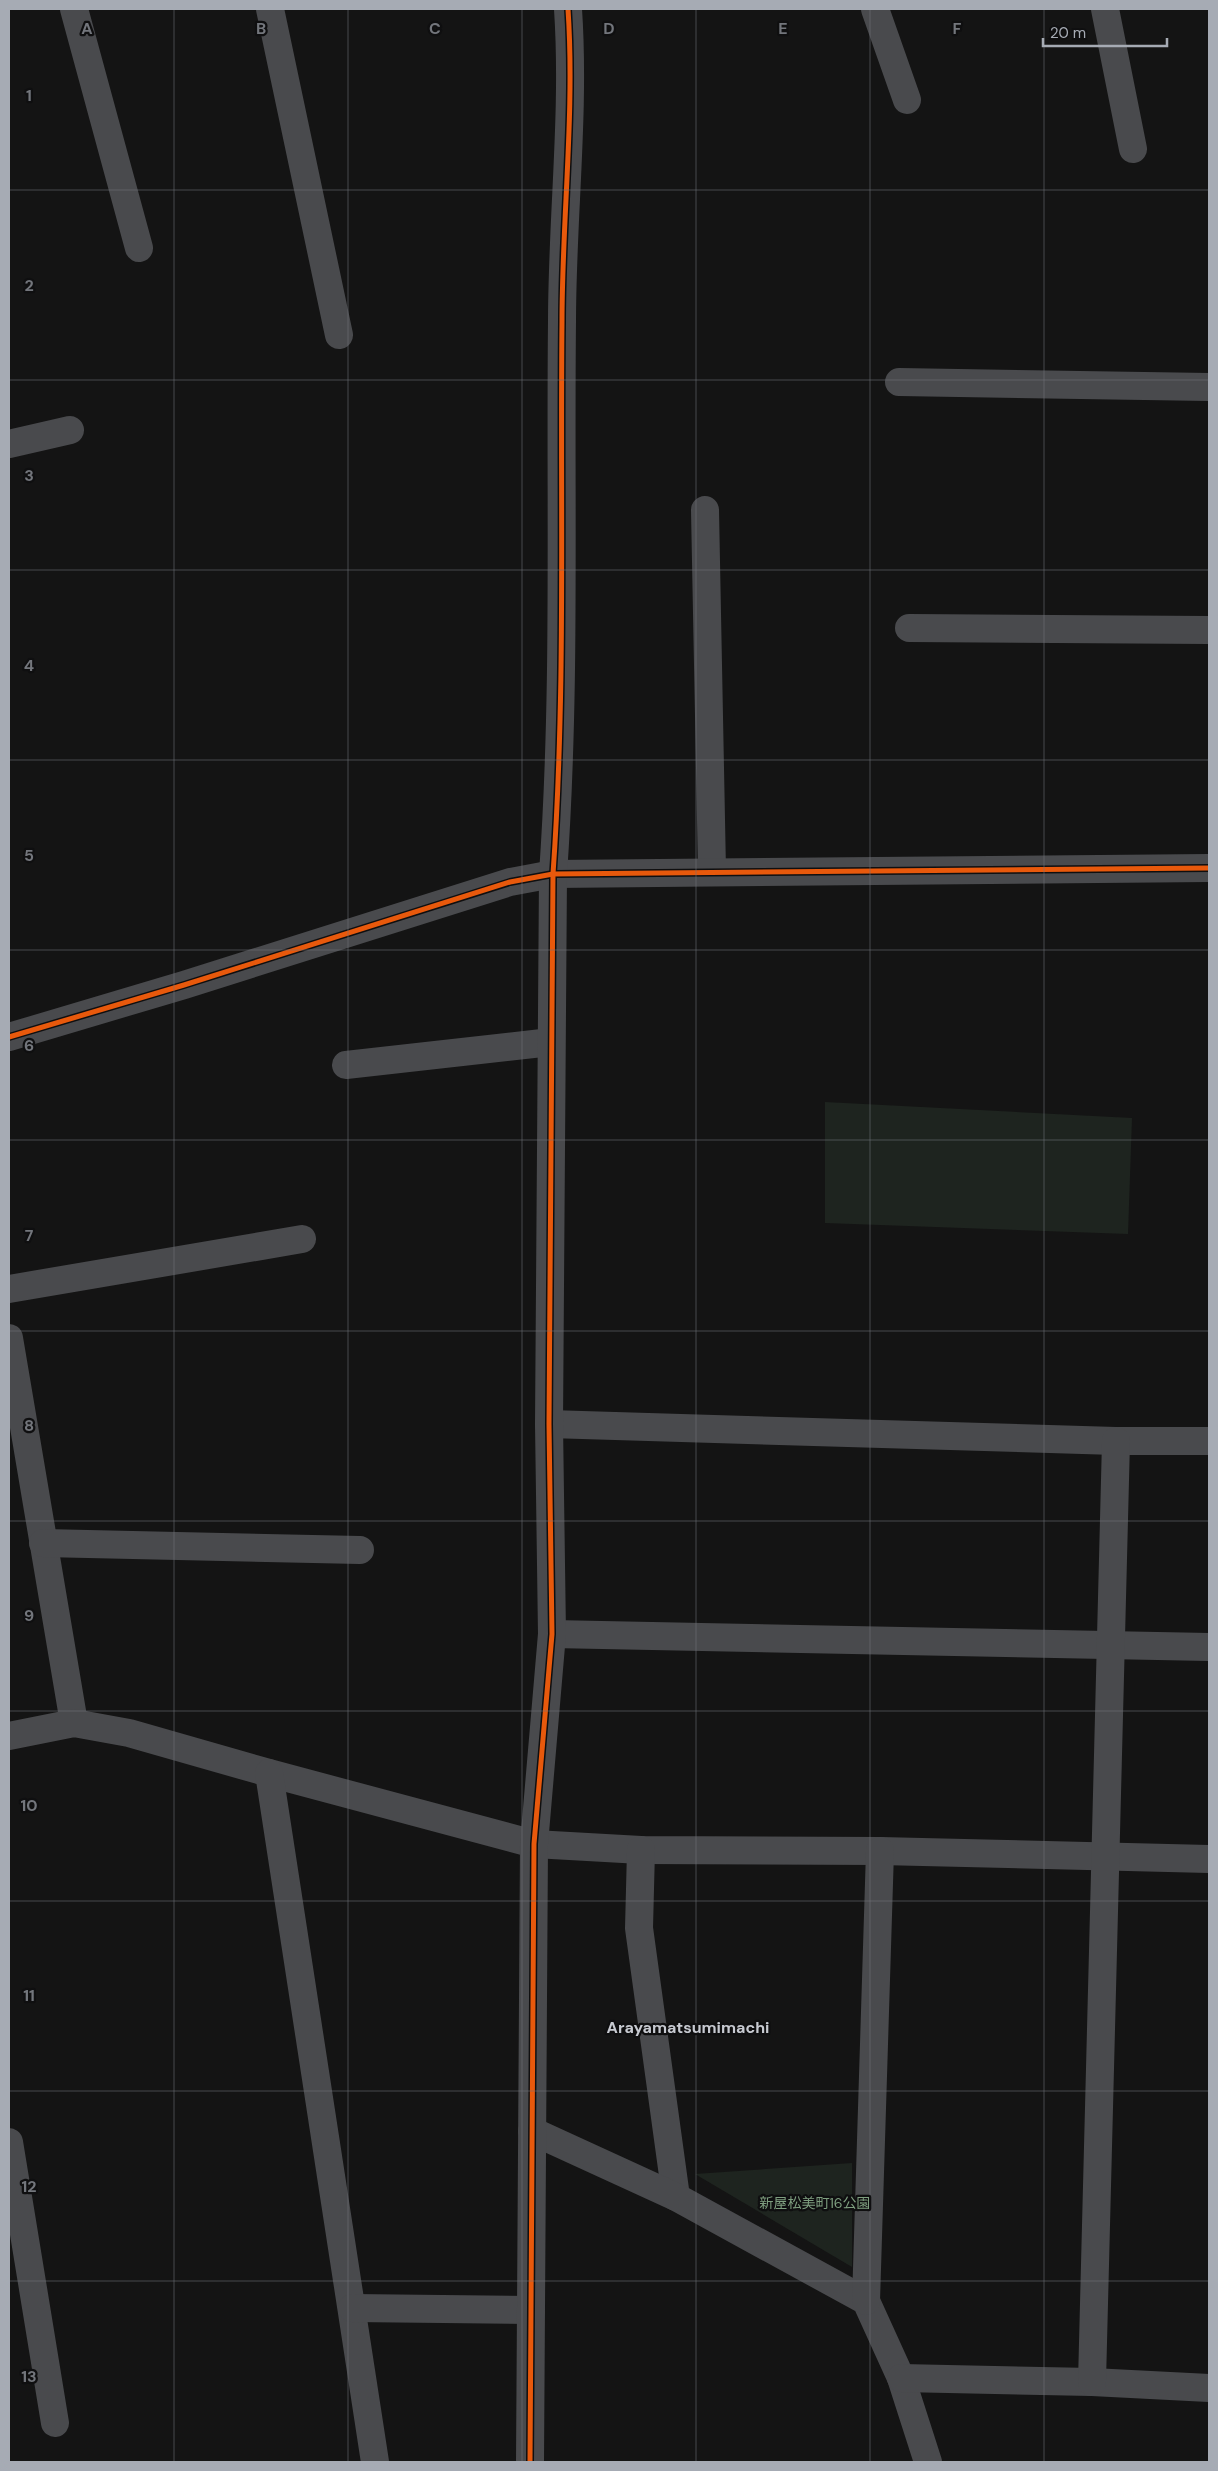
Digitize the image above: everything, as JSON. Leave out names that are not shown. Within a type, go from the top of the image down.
[{"type":"street","points":[[74,9],[139,248]]},
{"type":"street","points":[[270,9],[339,336]]},
{"type":"street","points":[[530,2462],[534,1844],[552,1634],[549,1424],[553,874],[558,802],[562,668],[562,319],[572,65],[568,9]]},
{"type":"street","points":[[875,9],[907,100]]},
{"type":"street","points":[[1105,9],[1133,149]]},
{"type":"street","points":[[899,382],[1209,387]]},
{"type":"street","points":[[9,444],[70,430]]},
{"type":"street","points":[[705,510],[712,871]]},
{"type":"street","points":[[909,628],[1209,630]]},
{"type":"street","points":[[9,1037],[184,985],[510,882],[553,874],[712,871],[1209,868]]},
{"type":"street","points":[[346,1065],[552,1042]]},
{"type":"street","points":[[9,1289],[302,1239]]},
{"type":"street","points":[[9,1338],[74,1723]]},
{"type":"street","points":[[549,1424],[1116,1441],[1209,1441]]},
{"type":"street","points":[[1092,2382],[1107,1857],[1116,1441]]},
{"type":"street","points":[[43,1543],[360,1550]]},
{"type":"street","points":[[552,1634],[1209,1646]]},
{"type":"street","points":[[9,1736],[74,1723],[129,1733],[269,1773],[534,1844],[641,1850],[880,1850],[1209,1859]]},
{"type":"street","points":[[269,1773],[376,2462]]},
{"type":"street","points":[[641,1850],[639,1928],[676,2196]]},
{"type":"street","points":[[880,1850],[866,2301],[901,2378],[928,2462]]},
{"type":"street","points":[[532,2131],[676,2196],[866,2301]]},
{"type":"street","points":[[9,2142],[55,2423]]},
{"type":"street","points":[[352,2308],[531,2310]]},
{"type":"street","points":[[901,2378],[1092,2382],[1209,2388]]},
{"type":"green space","points":[[825,1102],[1132,1118],[1128,1234],[825,1223]]},
{"type":"green space","name":"新屋松美町16公園","points":[[852,2163],[852,2267],[695,2174]]},
{"type":"cycle path","points":[[530,2462],[534,1844],[552,1634],[549,1424],[553,874],[560,736],[563,283],[570,87],[568,9]]},
{"type":"cycle path","points":[[9,1037],[184,985],[510,882],[553,874],[1209,868]]},
{"type":"district","name":"Arayamatsumimachi","points":[[688,2027]]}]
